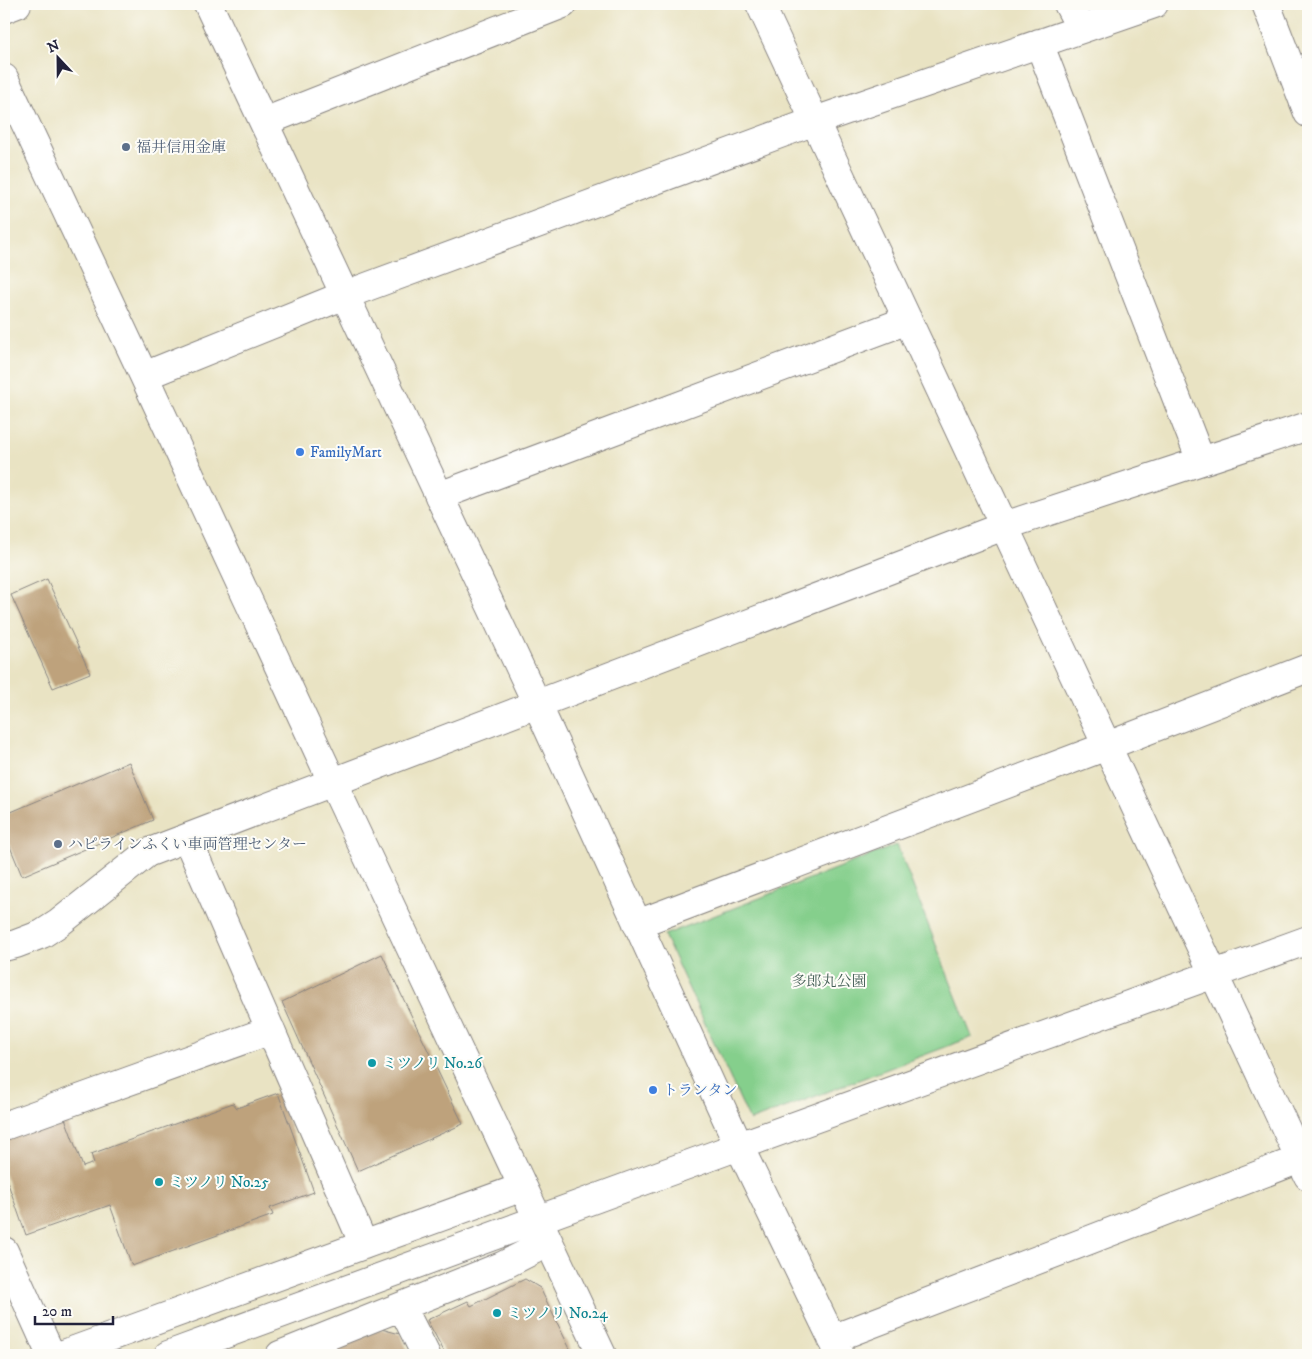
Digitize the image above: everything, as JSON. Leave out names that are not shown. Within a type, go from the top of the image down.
[{"type":"street","points":[[4,9],[17,4]]},
{"type":"street","points":[[208,4],[537,704],[739,1146],[836,1347],[1304,1168],[760,4]]},
{"type":"street","points":[[264,122],[563,4]]},
{"type":"street","points":[[1068,4],[1081,29]]},
{"type":"street","points":[[144,376],[345,295],[815,121],[1154,4]]},
{"type":"street","points":[[1266,4],[1308,113]]},
{"type":"street","points":[[1040,43],[1201,461]]},
{"type":"street","points":[[4,78],[602,1355]]},
{"type":"street","points":[[440,496],[908,320]]},
{"type":"street","points":[[4,947],[42,934],[59,923],[147,853],[1004,526],[1308,426]]},
{"type":"street","points":[[638,924],[1308,668]]},
{"type":"street","points":[[187,838],[364,1245]]},
{"type":"street","points":[[168,1355],[293,1310],[544,1231],[739,1146],[1308,940]]},
{"type":"street","points":[[4,1126],[271,1030]]},
{"type":"street","points":[[61,1355],[523,1187]]},
{"type":"street","points":[[280,1355],[502,1266],[544,1231]]},
{"type":"street","points":[[4,1251],[51,1355]]},
{"type":"street","points":[[402,1307],[426,1355]]},
{"type":"green space","name":"多郎丸公園","points":[[897,845],[972,1037],[750,1121],[664,935]]},
{"type":"building","points":[[47,579],[90,673],[53,688],[11,595]]},
{"type":"building","points":[[129,762],[153,820],[22,876],[4,832],[4,815]]},
{"type":"building","name":"ミツノリ No.26","points":[[382,954],[463,1124],[358,1171],[282,1002]]},
{"type":"building","name":"ミツノリ No.25","points":[[278,1093],[314,1192],[270,1208],[273,1215],[132,1266],[110,1205],[26,1235],[4,1172],[4,1140],[65,1118],[83,1167],[94,1163],[91,1154],[233,1103],[237,1108]]},
{"type":"building","name":"ミツノリ No.24","points":[[525,1279],[540,1288],[573,1355],[446,1355],[427,1320],[468,1301],[471,1306]]},
{"type":"building","points":[[381,1329],[400,1334],[410,1355],[317,1355]]},
{"type":"place","name":"福井信用金庫","points":[[126,147]]},
{"type":"place","name":"FamilyMart","points":[[300,452]]},
{"type":"place","name":"ハピラインふくい車両管理センター","points":[[58,844]]},
{"type":"place","name":"ミツノリ No.26","points":[[372,1063]]},
{"type":"place","name":"トランタン","points":[[653,1090]]},
{"type":"place","name":"ミツノリ No.25","points":[[159,1182]]},
{"type":"place","name":"ミツノリ No.24","points":[[497,1313]]}]
